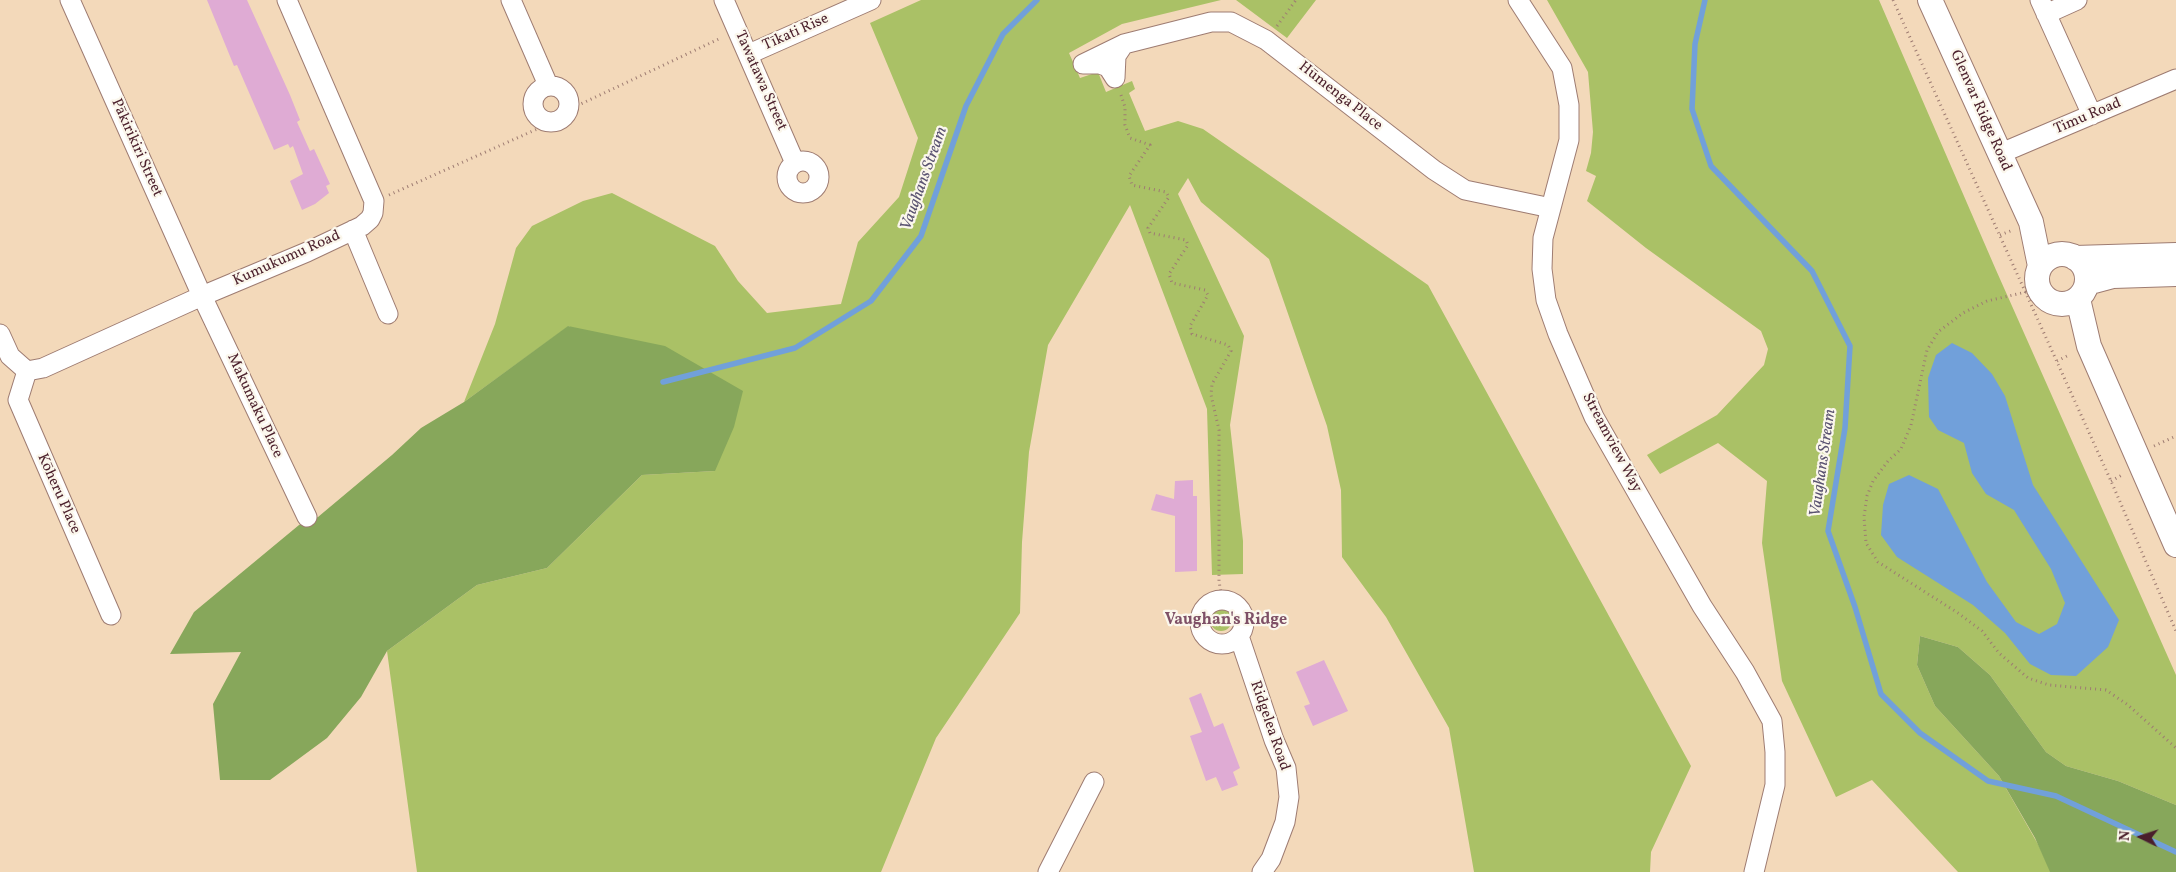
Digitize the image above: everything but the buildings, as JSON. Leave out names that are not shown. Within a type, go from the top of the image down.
[{"type":"street","name":"Pākirikiri Street","points":[[70,0],[202,296]]},
{"type":"street","points":[[287,0],[374,201]]},
{"type":"street","points":[[511,0],[548,85]]},
{"type":"street","name":"Tawatawa Street","points":[[724,0],[795,163]]},
{"type":"street","name":"Tīkati Rise","points":[[749,54],[871,0]]},
{"type":"street","name":"Streamview Way","points":[[1518,0],[1562,68],[1569,105],[1569,140],[1543,238],[1542,269],[1546,300],[1558,334],[1594,417],[1702,606],[1745,672],[1772,721],[1775,752],[1775,785],[1754,872]]},
{"type":"street","name":"Glenvar Ridge Road","points":[[1930,0],[1999,154],[2022,226],[2058,259],[2084,268],[2074,295]]},
{"type":"street","points":[[2077,0],[2043,7],[2092,115]]},
{"type":"street","name":"Hūmenga Place","points":[[1115,78],[1108,67],[1100,64],[1083,64],[1124,44],[1211,22],[1231,22],[1266,40],[1434,170],[1465,190],[1551,208]]},
{"type":"street","points":[[1115,78],[1116,56],[1124,44]]},
{"type":"street","name":"Timu Road","points":[[1999,154],[2176,79]]},
{"type":"street","points":[[548,85],[557,86],[565,92],[569,101],[560,116],[545,121],[538,117],[532,102],[540,88],[548,85]]},
{"type":"street","name":"Kumukumu Road","points":[[27,371],[43,368],[353,230],[370,219],[373,213],[374,201]]},
{"type":"street","points":[[353,230],[388,314]]},
{"type":"street","points":[[2176,255],[2058,259],[2037,274],[2039,290],[2044,297],[2074,295],[2113,276],[2176,274]]},
{"type":"street","points":[[2074,295],[2079,351],[2176,545]]},
{"type":"street","name":"Makumaku Place","points":[[202,296],[306,516]]},
{"type":"street","points":[[0,334],[10,356],[27,371]]},
{"type":"street","name":"Kōheru Place","points":[[27,371],[18,400],[111,615]]},
{"type":"street","points":[[1222,600],[1215,602],[1204,610],[1201,617],[1202,631],[1212,642],[1220,644],[1227,643],[1239,636]]},
{"type":"street","name":"Ridgelea Road","points":[[1222,600],[1235,605],[1243,616],[1244,623],[1239,636],[1274,740],[1286,768],[1289,797],[1285,822],[1272,859],[1262,872]]},
{"type":"street","points":[[1048,872],[1094,782]]},
{"type":"path","points":[[1266,40],[1296,0]]},
{"type":"path","points":[[1893,0],[2111,481],[2176,631]]},
{"type":"path","points":[[374,201],[560,116],[738,31]]},
{"type":"path","points":[[1115,78],[1125,107],[1126,125],[1130,138],[1150,145],[1129,176],[1132,185],[1166,192],[1169,197],[1148,228],[1150,232],[1186,240],[1188,246],[1169,274],[1172,283],[1206,290],[1208,295],[1190,326],[1192,334],[1228,345],[1230,352],[1212,384],[1211,394],[1218,430],[1219,581],[1222,600]]},
{"type":"path","points":[[2000,235],[2022,226]]},
{"type":"path","points":[[2026,292],[1987,301],[1963,313],[1938,332],[1927,350],[1910,425],[1901,450],[1888,461],[1873,481],[1867,496],[1864,517],[1866,543],[1878,562],[1982,630],[1999,653],[2028,678],[2048,685],[2106,690],[2128,705],[2176,748]]},
{"type":"path","points":[[2057,361],[2079,351]]},
{"type":"path","points":[[2153,446],[2176,436]]},
{"type":"path","points":[[2111,481],[2122,476]]},
{"type":"green space","points":[[921,0],[1221,0],[1122,24],[1069,53],[1080,78],[1098,72],[1106,92],[1132,81],[1135,89],[1129,93],[1145,131],[1178,121],[1203,129],[1428,285],[1691,766],[1651,852],[1650,872],[1474,872],[1449,728],[1386,617],[1342,557],[1341,490],[1327,426],[1269,259],[1201,202],[1188,178],[1178,194],[1244,336],[1230,425],[1243,541],[1243,574],[1212,575],[1207,409],[1130,205],[1048,345],[1029,452],[1022,542],[1020,613],[936,738],[881,872],[417,872],[387,651],[477,585],[547,568],[642,475],[715,471],[569,326],[464,402],[495,324],[516,248],[532,226],[583,201],[612,193],[715,246],[738,281],[767,313],[841,304],[858,242],[899,197],[918,138],[870,23]]},
{"type":"green space","points":[[1236,0],[1316,0],[1287,38]]},
{"type":"green space","points":[[1547,0],[1879,0],[1996,270],[2176,675],[2176,805],[2118,781],[2066,766],[2046,752],[1990,675],[1958,647],[1920,636],[1917,665],[1935,706],[1999,776],[2039,846],[2051,872],[1958,872],[1872,780],[1836,797],[1782,681],[1762,543],[1767,481],[1718,443],[1660,474],[1647,455],[1717,415],[1764,365],[1768,349],[1761,331],[1646,248],[1587,201],[1596,176],[1586,171],[1591,153],[1593,132],[1588,72]]},
{"type":"green space","points":[[568,326],[665,346],[743,391],[734,427],[715,471],[642,475],[547,568],[477,585],[387,651],[361,697],[327,738],[270,780],[220,780],[213,704],[241,652],[170,654],[194,612],[299,525],[318,517],[421,428],[464,402]]},
{"type":"green space","points":[[1221,609],[1229,612],[1232,620],[1229,628],[1221,631],[1213,628],[1210,620],[1213,612]]},
{"type":"green space","points":[[1920,636],[1958,647],[1990,675],[2046,752],[2066,766],[2118,781],[2176,805],[2176,872],[2050,872],[2035,838],[1999,776],[1935,706],[1917,665]]},
{"type":"water","points":[[1952,343],[1972,353],[1992,374],[2005,396],[2033,485],[2119,620],[2108,647],[2076,676],[2051,675],[2030,664],[2005,633],[1973,605],[1897,557],[1881,535],[1883,505],[1889,484],[1909,475],[1938,489],[1987,582],[2016,622],[2039,634],[2057,624],[2065,603],[2051,569],[2014,510],[1986,494],[1972,473],[1964,443],[1938,430],[1929,417],[1928,378],[1936,355]]},
{"type":"waterway","name":"Vaughans Stream","points":[[663,382],[795,348],[871,301],[921,236],[966,106],[1003,34],[1037,0]]},
{"type":"waterway","name":"Vaughans Stream","points":[[1705,0],[1695,44],[1692,109],[1711,166],[1812,271],[1850,346],[1845,428],[1828,531],[1855,607],[1881,694],[1920,733],[1988,781],[2056,796],[2176,852]]},
{"type":"district","name":"Vaughan's Ridge","points":[[1226,621]]}]
